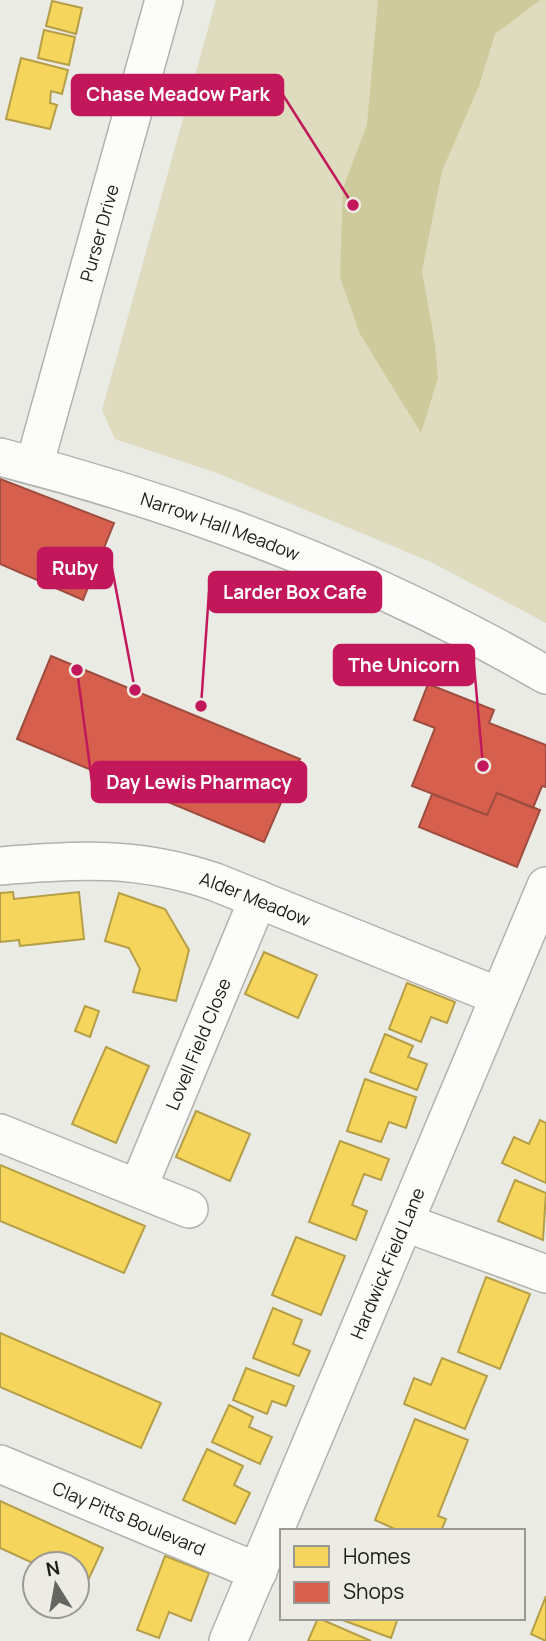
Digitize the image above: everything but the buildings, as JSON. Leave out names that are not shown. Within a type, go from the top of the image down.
[{"type":"street","name":"Purser Drive","points":[[17,462],[164,0]]},
{"type":"street","name":"Narrow Hall Meadow","points":[[17,462],[138,496],[289,550],[400,598],[546,675]]},
{"type":"street","name":"Alder Meadow","points":[[0,866],[66,860],[138,862],[178,870],[498,996]]},
{"type":"street","name":"Hardwick Field Lane","points":[[228,1641],[546,886]]},
{"type":"street","name":"Lovell Field Close","points":[[138,1188],[258,900]]},
{"type":"street","points":[[0,1133],[189,1209]]},
{"type":"street","points":[[406,1223],[546,1274]]},
{"type":"street","name":"Clay Pitts Boulevard","points":[[0,1464],[258,1572]]},
{"type":"shaded area","points":[[216,0],[546,0],[546,623],[431,562],[217,473],[115,439],[102,410]]},
{"type":"shaded area","points":[[378,0],[540,0],[495,34],[479,86],[442,171],[422,271],[438,378],[421,433],[360,334],[340,277],[343,188],[367,125]]},
{"type":"place","name":"Chase Meadow Park","points":[[353,205]]},
{"type":"place","name":"Day Lewis Pharmacy","points":[[77,670]]},
{"type":"place","name":"Ruby","points":[[135,690]]},
{"type":"place","name":"Larder Box Cafe","points":[[201,706]]},
{"type":"place","name":"The Unicorn","points":[[483,766]]}]
